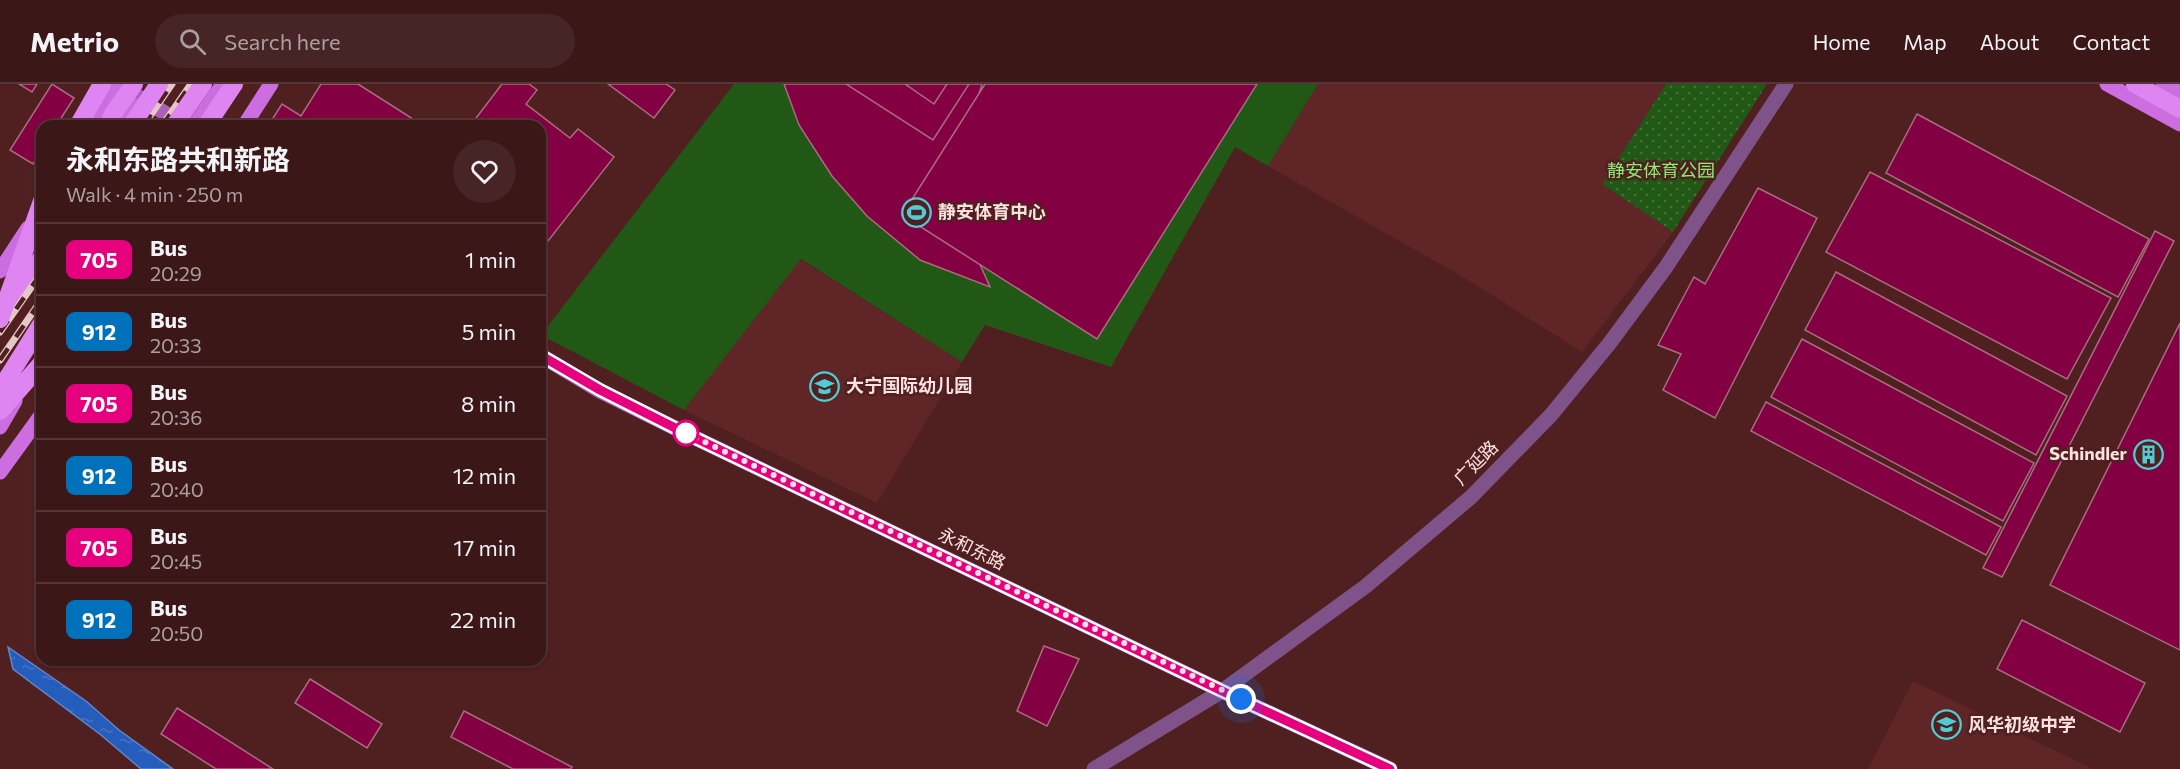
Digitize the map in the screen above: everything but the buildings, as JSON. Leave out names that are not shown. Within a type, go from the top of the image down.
[{"type":"highway","points":[[81,120],[102,84]]},
{"type":"highway","points":[[135,120],[159,84]]},
{"type":"highway","points":[[178,120],[203,84]]},
{"type":"highway","points":[[210,120],[234,84]]},
{"type":"highway","points":[[2135,84],[2180,109]]},
{"type":"highway","points":[[113,120],[137,91]]},
{"type":"highway","points":[[0,319],[36,220]]},
{"type":"highway","points":[[0,319],[36,265]]},
{"type":"highway","points":[[0,390],[36,333]]},
{"type":"highway","points":[[0,411],[36,370]]},
{"type":"main road","points":[[96,120],[119,84]]},
{"type":"main road","points":[[123,120],[137,91],[149,84]]},
{"type":"main road","points":[[198,120],[224,84]]},
{"type":"main road","points":[[248,120],[271,84]]},
{"type":"main road","points":[[2107,84],[2180,124]]},
{"type":"main road","points":[[2163,84],[2180,93]]},
{"type":"main road","points":[[0,271],[36,213]]},
{"type":"main road","points":[[0,309],[36,255]]},
{"type":"main road","points":[[0,427],[36,366]]},
{"type":"main road","points":[[0,472],[36,422]]},
{"type":"street","points":[[119,84],[137,91],[178,120]]},
{"type":"street","name":"广延路","points":[[1094,769],[1222,691],[1366,586],[1470,497],[1551,415],[1609,344],[1666,267],[1786,84]]},
{"type":"street","name":"永和东路","points":[[546,358],[600,390],[687,434],[1222,691],[1390,769]]},
{"type":"shaded area","points":[[1318,84],[1666,84],[1602,184],[1673,232],[1582,352],[1466,279],[1268,166]]},
{"type":"shaded area","name":"大宁国际幼儿园","points":[[800,259],[962,362],[877,503],[684,410]]},
{"type":"shaded area","name":"风华初级中学","points":[[1913,681],[2093,769],[1868,769]]},
{"type":"green space","name":"静安体育中心","points":[[734,84],[1318,84],[1268,166],[1235,147],[1111,367],[985,325],[962,362],[801,259],[684,410],[546,338],[546,328]]},
{"type":"green space","name":"静安体育公园","points":[[1666,84],[1767,84],[1673,232],[1602,184]]},
{"type":"water","points":[[8,647],[86,701],[119,730],[173,769],[141,769],[101,735],[13,669]]},
{"type":"railway","points":[[147,120],[172,84]]},
{"type":"railway","points":[[166,120],[191,84]]},
{"type":"railway","points":[[0,332],[36,281]]},
{"type":"railway","points":[[0,360],[36,308]]},
{"type":"bus line","name":"705","points":[[546,359],[600,390],[687,434],[1222,691],[1390,769]]},
{"type":"place","name":"静安体育中心","points":[[917,212]]},
{"type":"place","name":"大宁国际幼儿园","points":[[825,386]]},
{"type":"place","name":"Schindler","points":[[2148,454]]},
{"type":"place","name":"风华初级中学","points":[[1947,725]]},
{"type":"route","points":[[686,433],[1241,699]]}]
